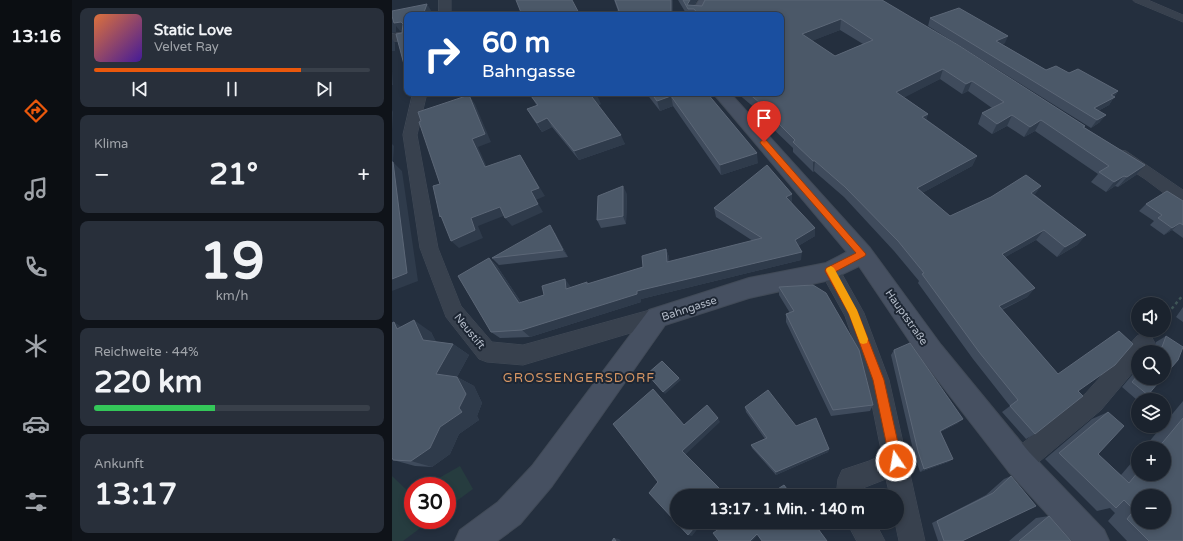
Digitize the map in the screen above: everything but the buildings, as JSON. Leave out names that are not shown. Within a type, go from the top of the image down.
[{"type":"main road","points":[[699,12],[705,0]]},
{"type":"main road","name":"Hauptstraße","points":[[724,96],[862,254],[932,353],[1019,462],[1093,541]]},
{"type":"main road","name":"Bahngasse","points":[[471,541],[509,513],[542,476],[657,318],[749,288],[830,271],[862,254]]},
{"type":"street","points":[[444,0],[445,12]]},
{"type":"street","points":[[1139,0],[1183,19]]},
{"type":"street","points":[[392,38],[404,36]]},
{"type":"street","name":"Neustift","points":[[419,96],[410,135],[430,248],[453,311],[487,352],[523,355],[657,318]]},
{"type":"street","points":[[1107,147],[1151,175],[1183,199]]},
{"type":"street","points":[[830,271],[854,313],[878,380],[912,541]]},
{"type":"street","points":[[1019,462],[1093,402],[1144,343]]},
{"type":"street","points":[[850,489],[851,479],[872,473],[896,461]]},
{"type":"street","points":[[864,529],[872,541]]},
{"type":"path","points":[[1171,310],[1183,295]]},
{"type":"green space","points":[[460,466],[473,489],[456,501],[456,477],[441,477]]},
{"type":"green space","points":[[392,476],[404,487],[404,529],[419,529],[403,541],[392,541]]},
{"type":"slow traffic","points":[[831,270],[830,271],[854,313],[863,339]]},
{"type":"district","name":"GROSSENGERSDORF","points":[[579,377]]},
{"type":"route","points":[[764,142],[862,254],[830,271],[854,313],[878,380],[896,461]]}]
